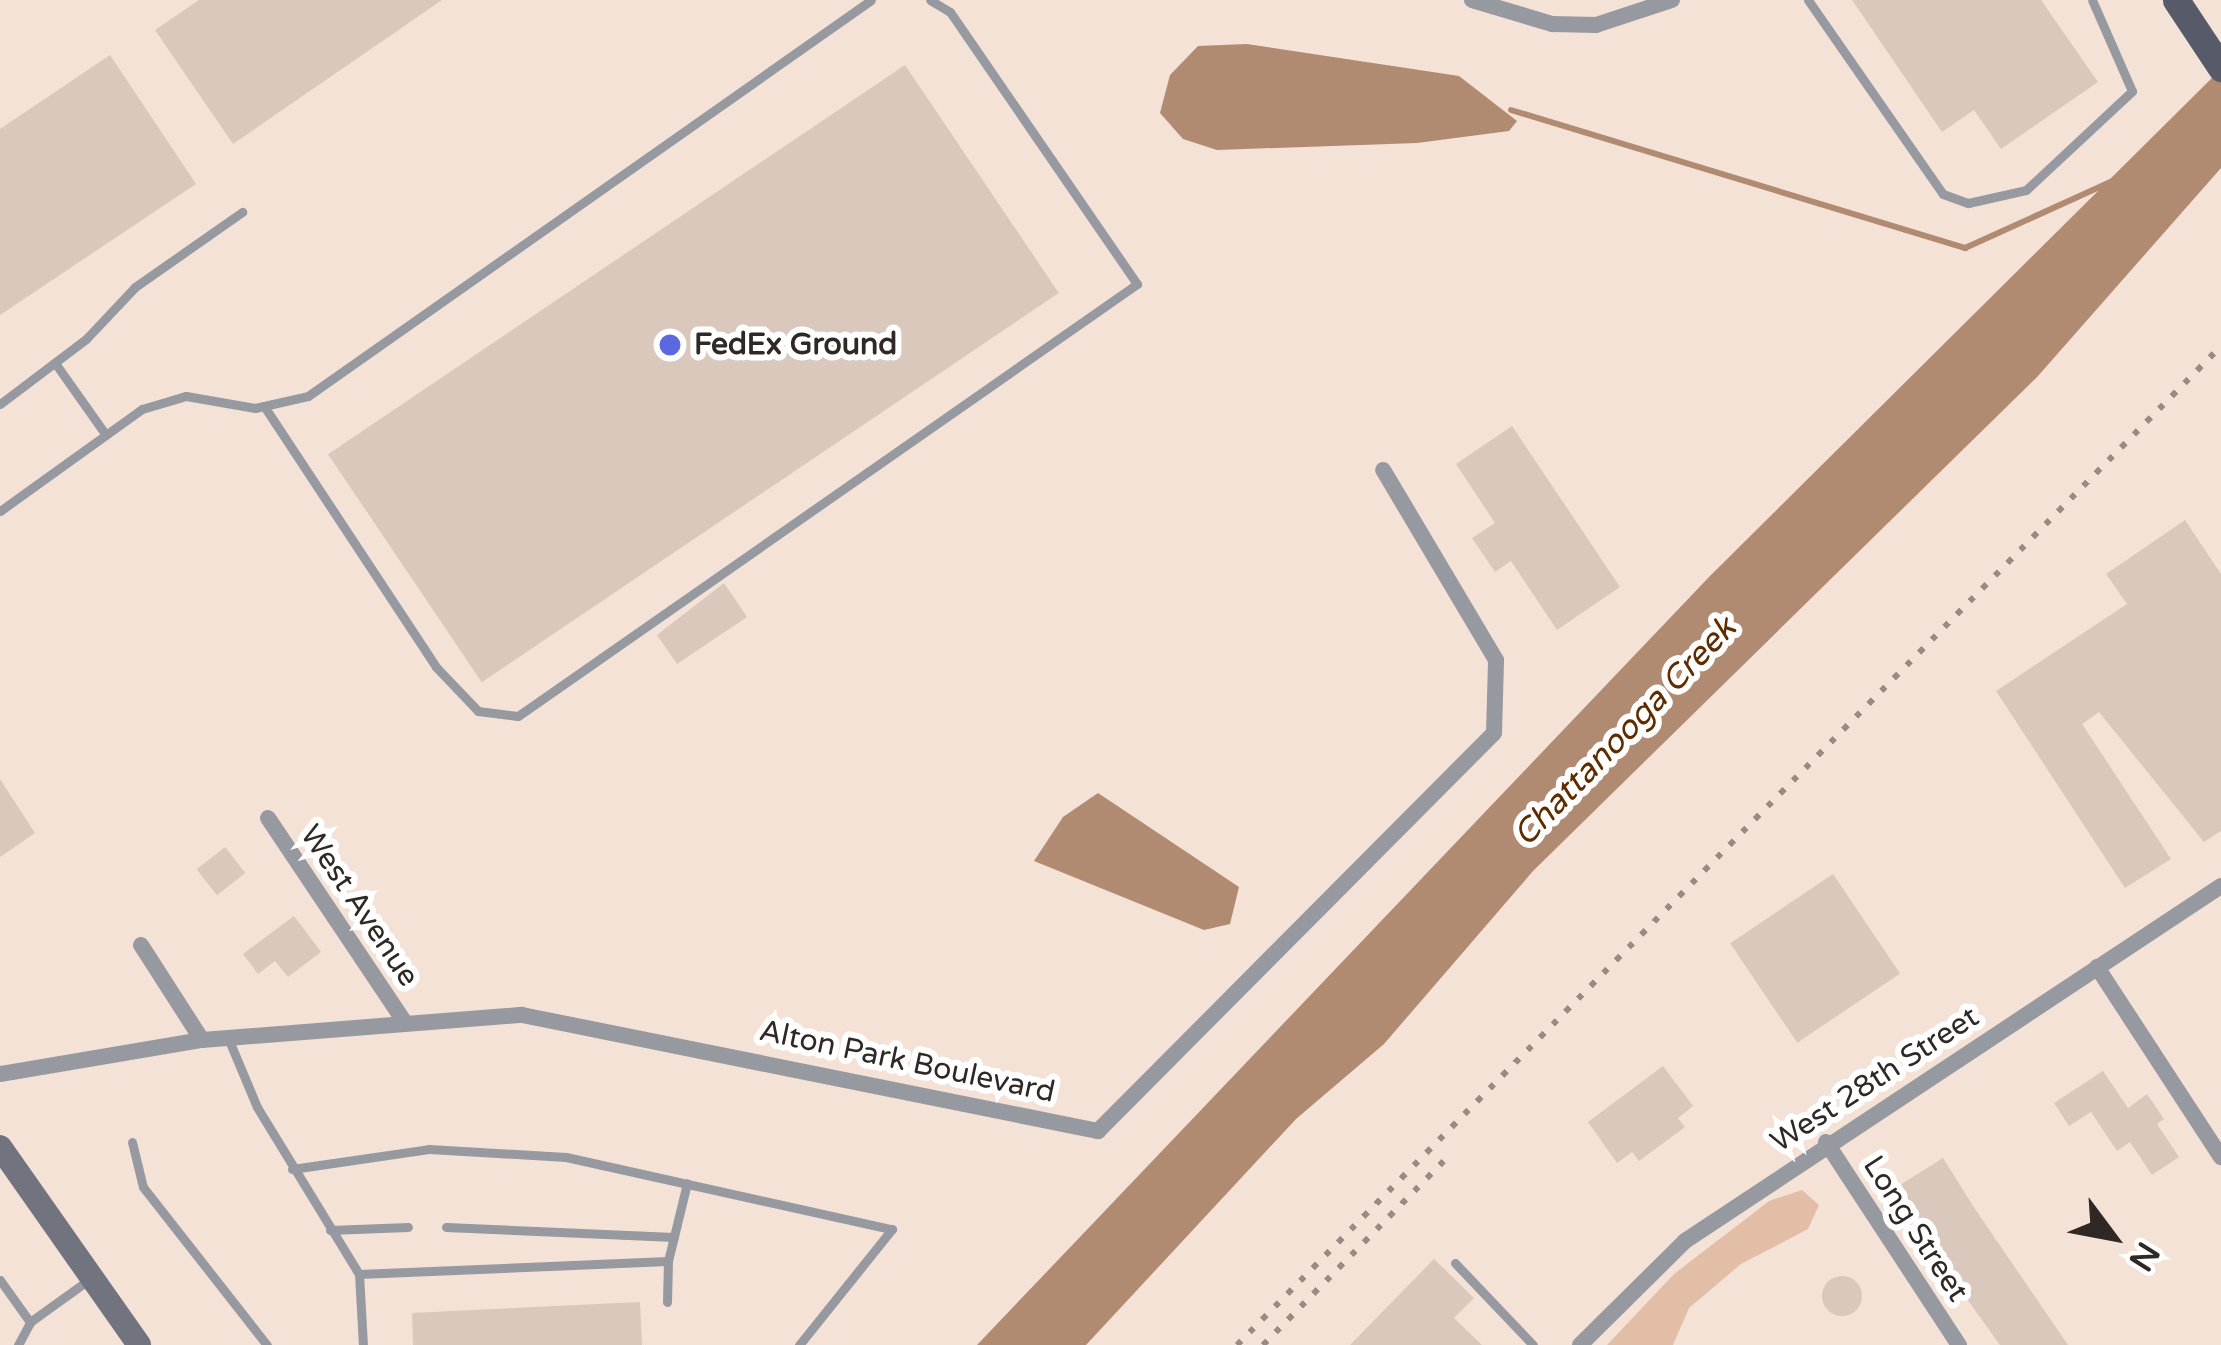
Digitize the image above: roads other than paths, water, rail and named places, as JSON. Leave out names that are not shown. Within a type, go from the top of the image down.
[{"type":"main road","points":[[2176,0],[2221,68]]},
{"type":"main road","points":[[0,1147],[139,1345]]},
{"type":"street","points":[[1472,0],[1552,24],[1597,25],[1672,0]]},
{"type":"street","name":"Alton Park Boulevard","points":[[0,1074],[202,1040],[522,1015],[642,1032],[1098,1131],[1494,733],[1496,660],[1462,592],[1383,470]]},
{"type":"street","name":"West Avenue","points":[[268,818],[405,1023]]},
{"type":"street","name":"West 28th Street","points":[[1580,1345],[1685,1241],[1826,1142],[2221,886]]},
{"type":"street","points":[[141,945],[202,1040]]},
{"type":"street","points":[[2097,967],[2221,1157]]},
{"type":"street","name":"Long Street","points":[[1826,1142],[1959,1345]]},
{"type":"lane","points":[[0,511],[142,410],[186,396],[264,406],[308,396],[871,0]]},
{"type":"lane","points":[[264,406],[436,667],[478,712],[518,716],[1137,284],[950,13],[930,0]]},
{"type":"lane","points":[[1808,0],[1943,194],[1968,203],[2026,190],[2132,91],[2092,0]]},
{"type":"lane","points":[[0,404],[55,363],[135,287],[242,212]]},
{"type":"lane","points":[[55,363],[106,435]]},
{"type":"lane","points":[[228,1038],[292,1169],[359,1274],[363,1345]]},
{"type":"lane","points":[[132,1142],[143,1187],[267,1345]]},
{"type":"lane","points":[[292,1169],[429,1149],[566,1157],[892,1229],[799,1345]]},
{"type":"lane","points":[[667,1302],[668,1261],[686,1184]]},
{"type":"lane","points":[[330,1229],[408,1227]]},
{"type":"lane","points":[[446,1227],[674,1237]]},
{"type":"lane","points":[[359,1274],[668,1261]]},
{"type":"lane","points":[[1455,1263],[1533,1345]]},
{"type":"lane","points":[[18,1345],[30,1322],[92,1278]]},
{"type":"lane","points":[[0,1280],[30,1322]]},
{"type":"water","points":[[1247,44],[1459,76],[1517,121],[1509,131],[1417,143],[1217,150],[1183,139],[1160,113],[1170,75],[1198,46]]},
{"type":"water","name":"Chattanooga Creek","points":[[2221,69],[2221,168],[2038,376],[1533,871],[1384,1044],[1296,1119],[1086,1345],[977,1345],[1710,576]]},
{"type":"water","points":[[1098,793],[1239,887],[1230,924],[1204,930],[1034,861],[1063,817]]},
{"type":"waterway","points":[[1511,110],[1965,248],[2117,179]]},
{"type":"railway","points":[[1237,1345],[2221,346]]},
{"type":"railway","points":[[1263,1345],[1448,1157]]},
{"type":"place","name":"FedEx Ground","points":[[670,345]]}]
